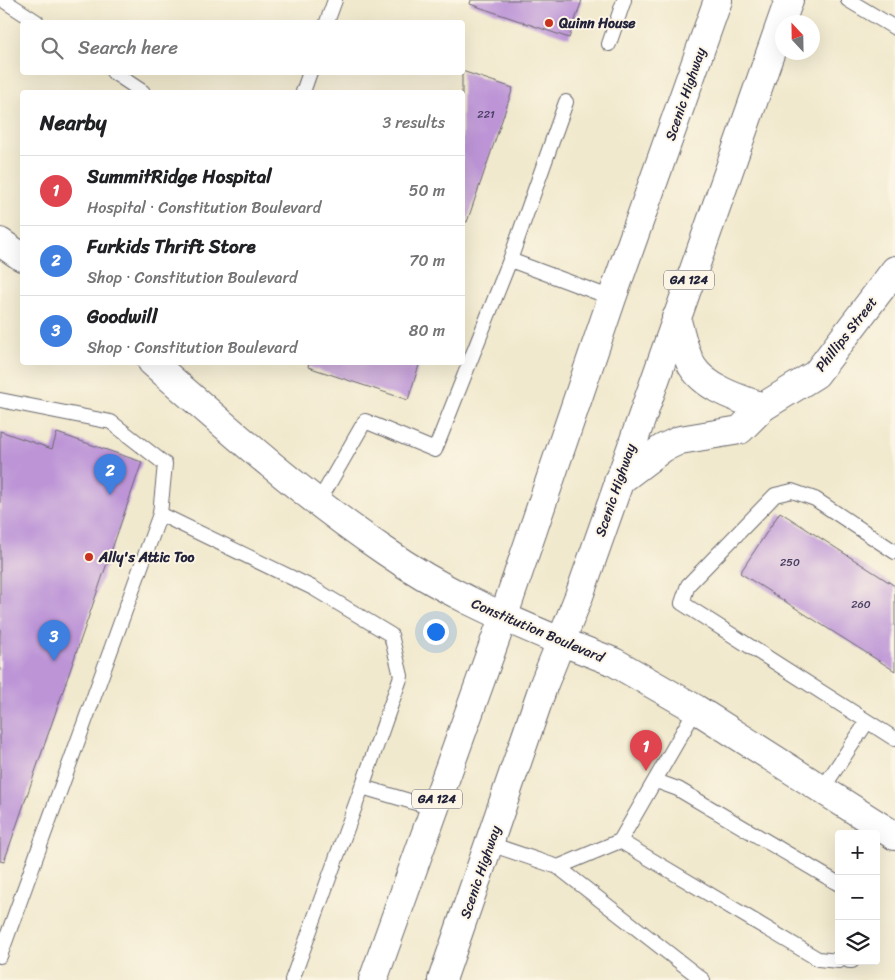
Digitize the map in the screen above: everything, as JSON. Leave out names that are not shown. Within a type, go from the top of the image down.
[{"type":"main road","name":"Scenic Highway","points":[[373,980],[433,808],[504,618],[612,298],[718,0]]},
{"type":"main road","name":"Scenic Highway","points":[[442,980],[560,641],[579,596],[789,0]]},
{"type":"main road","points":[[0,242],[20,256]]},
{"type":"main road","name":"Phillips Street","points":[[618,482],[663,448],[680,440],[740,430],[763,406],[816,374],[895,270]]},
{"type":"main road","points":[[676,318],[693,367],[711,384],[740,399],[763,406]]},
{"type":"main road","name":"Constitution Boulevard","points":[[155,365],[256,453],[318,503],[386,552],[458,596],[504,618],[614,662],[696,709],[895,836]]},
{"type":"lane","points":[[2,0],[34,20]]},
{"type":"lane","points":[[329,20],[335,0]]},
{"type":"lane","points":[[609,44],[624,0]]},
{"type":"lane","points":[[848,0],[895,28]]},
{"type":"lane","points":[[118,75],[140,90]]},
{"type":"lane","points":[[305,90],[309,75]]},
{"type":"lane","points":[[318,503],[365,421],[436,450],[510,260],[566,102]]},
{"type":"lane","points":[[510,260],[612,298]]},
{"type":"lane","points":[[0,400],[111,422],[165,464],[160,514],[0,956]]},
{"type":"lane","points":[[895,552],[816,499],[792,491],[783,493],[775,495],[688,585],[682,603],[895,739]]},
{"type":"lane","points":[[160,514],[313,588],[391,636],[401,676],[292,980]]},
{"type":"lane","points":[[558,867],[620,841],[696,709]]},
{"type":"lane","points":[[822,788],[867,722]]},
{"type":"lane","points":[[656,781],[678,789],[835,882]]},
{"type":"lane","points":[[362,788],[433,808]]},
{"type":"lane","points":[[620,841],[818,959],[835,961]]},
{"type":"lane","points":[[490,844],[558,867],[703,980]]},
{"type":"building","name":"Quinn House","points":[[471,0],[582,0],[569,38],[470,4]]},
{"type":"building","points":[[465,72],[513,88],[467,222],[465,222],[465,90],[462,90],[462,75],[465,75]]},
{"type":"building","points":[[308,365],[419,365],[408,400],[308,367]]},
{"type":"building","points":[[0,431],[52,449],[57,433],[142,462],[4,862],[0,861]]},
{"type":"building","points":[[780,512],[895,586],[895,671],[740,573]]},
{"type":"place","name":"Quinn House","points":[[549,23]]},
{"type":"place","name":"Furkids Thrift Store","points":[[110,495]]},
{"type":"place","name":"Ally's Attic Too","points":[[89,557]]},
{"type":"place","name":"Goodwill","points":[[54,661]]},
{"type":"place","name":"SummitRidge Hospital","points":[[646,771]]}]
